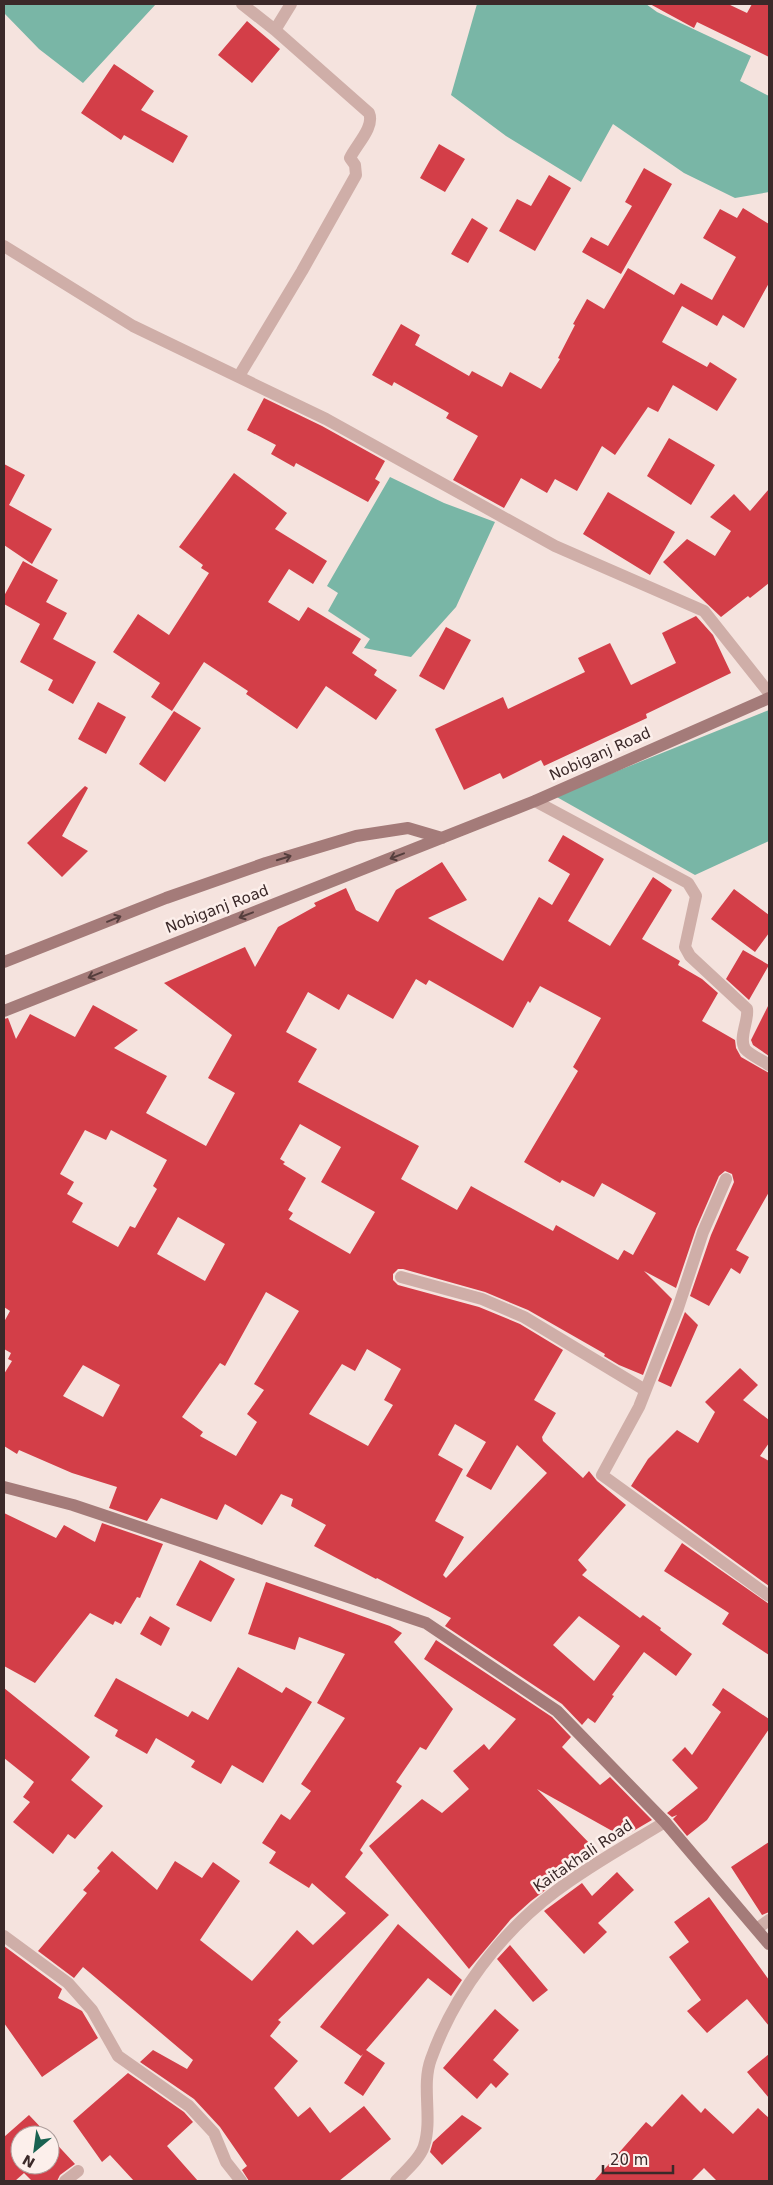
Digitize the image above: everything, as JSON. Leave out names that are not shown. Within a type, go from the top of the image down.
[{"type":"main road","name":"Nobiganj Road","points":[[4,1011],[534,801],[769,698]]},
{"type":"main road","name":"Nobiganj Road","points":[[4,962],[166,898],[266,863],[356,836],[408,828],[442,838]]},
{"type":"main road","points":[[4,1487],[73,1505],[426,1624],[557,1711],[665,1822],[758,1928],[769,1944]]},
{"type":"street","points":[[239,376],[302,271],[356,175],[356,165],[350,158],[371,118],[368,113],[242,4]]},
{"type":"street","points":[[274,30],[291,4]]},
{"type":"street","points":[[4,246],[133,326],[179,350],[239,376],[326,419],[555,546],[704,611],[769,693]]},
{"type":"street","points":[[534,801],[688,883],[696,896],[684,947],[690,956],[747,1008],[748,1017],[742,1042],[746,1050],[769,1065]]},
{"type":"street","points":[[726,1179],[703,1232],[678,1308],[645,1390],[602,1475],[769,1596]]},
{"type":"street","points":[[401,1277],[482,1299],[524,1317],[645,1390]]},
{"type":"street","name":"Kaitakhali Road","points":[[396,2181],[424,2147],[427,2130],[430,2061],[446,2022],[478,1973],[509,1932],[556,1891],[665,1822]]},
{"type":"street","points":[[758,1928],[769,1920]]},
{"type":"street","points":[[4,1936],[68,1983],[92,2010],[118,2056],[189,2106],[214,2133],[226,2162],[241,2181]]},
{"type":"street","points":[[65,2181],[78,2171]]},
{"type":"water","points":[[4,4],[156,4],[83,83],[39,49],[4,13]]},
{"type":"water","points":[[477,4],[646,4],[657,12],[751,56],[740,81],[769,96],[769,192],[735,198],[684,173],[613,124],[581,182],[506,136],[451,95]]},
{"type":"water","points":[[390,477],[444,503],[495,522],[456,607],[411,657],[364,648],[370,639],[328,611],[338,593],[327,586]]},
{"type":"water","points":[[769,710],[769,841],[695,875],[555,796]]},
{"type":"building","points":[[650,4],[728,4],[747,13],[752,4],[769,4],[769,57],[697,22],[694,28]]},
{"type":"building","points":[[247,21],[280,49],[252,83],[218,55]]},
{"type":"building","points":[[114,64],[154,91],[141,110],[188,136],[173,163],[124,135],[121,140],[81,113]]},
{"type":"building","points":[[439,144],[465,159],[445,192],[420,178]]},
{"type":"building","points":[[644,168],[672,184],[621,274],[582,252],[591,237],[608,246],[632,206],[625,202]]},
{"type":"building","points":[[549,175],[571,188],[535,251],[499,231],[517,199],[531,206]]},
{"type":"building","points":[[743,208],[769,224],[769,283],[744,328],[723,315],[717,326],[682,306],[662,342],[707,367],[710,362],[737,379],[717,411],[673,385],[658,412],[648,407],[615,455],[602,446],[577,491],[555,479],[547,493],[521,478],[504,508],[453,480],[478,436],[446,418],[449,413],[394,382],[392,386],[372,375],[401,324],[420,335],[415,345],[469,376],[472,371],[502,387],[510,372],[541,389],[560,359],[558,358],[575,325],[573,324],[587,299],[604,309],[628,268],[674,295],[681,283],[712,300],[736,257],[703,238],[720,209],[737,218]]},
{"type":"building","points":[[472,218],[488,228],[468,263],[451,254]]},
{"type":"building","points":[[264,398],[322,426],[385,461],[375,479],[380,482],[368,502],[296,463],[294,467],[271,454],[276,445],[247,430]]},
{"type":"building","points":[[669,438],[715,465],[691,505],[647,476]]},
{"type":"building","points":[[4,464],[25,475],[9,505],[52,529],[32,564],[4,545]]},
{"type":"building","points":[[234,473],[287,513],[275,529],[327,561],[313,584],[289,569],[268,602],[299,621],[308,607],[361,639],[352,653],[377,670],[374,675],[397,690],[376,720],[326,686],[297,729],[246,694],[248,691],[204,662],[172,711],[151,697],[160,683],[113,652],[138,614],[169,635],[209,573],[201,568],[203,565],[179,547]]},
{"type":"building","points":[[769,489],[769,583],[750,598],[748,596],[721,617],[663,562],[687,539],[715,556],[731,531],[710,517],[734,494],[750,511]]},
{"type":"building","points":[[608,492],[675,532],[650,575],[583,534]]},
{"type":"building","points":[[23,561],[58,580],[46,602],[67,613],[53,639],[96,662],[73,704],[48,690],[53,680],[20,662],[40,624],[4,604],[4,596]]},
{"type":"building","points":[[696,616],[713,635],[731,673],[646,714],[647,718],[544,766],[541,760],[503,779],[500,773],[464,790],[435,729],[503,697],[508,709],[585,672],[578,658],[610,643],[631,685],[676,663],[662,633]]},
{"type":"building","points":[[446,627],[471,640],[444,690],[419,676]]},
{"type":"building","points":[[98,702],[126,717],[106,754],[78,739]]},
{"type":"building","points":[[174,711],[201,728],[165,782],[139,764]]},
{"type":"building","points":[[85,786],[88,788],[62,836],[88,851],[62,877],[27,843]]},
{"type":"building","points":[[563,835],[604,859],[568,921],[610,946],[653,877],[672,890],[642,939],[680,961],[678,965],[702,979],[718,993],[702,1021],[735,1040],[736,1048],[741,1057],[769,1073],[769,1192],[736,1250],[749,1257],[740,1274],[731,1268],[709,1306],[690,1296],[711,1235],[734,1182],[732,1174],[725,1171],[719,1176],[696,1229],[676,1288],[644,1271],[672,1299],[643,1375],[619,1365],[604,1356],[605,1354],[528,1310],[485,1292],[403,1269],[398,1269],[393,1274],[393,1280],[398,1285],[479,1307],[520,1324],[563,1350],[534,1400],[556,1413],[542,1437],[543,1441],[583,1478],[589,1471],[597,1481],[626,1505],[578,1560],[587,1570],[582,1575],[640,1618],[643,1615],[692,1654],[676,1676],[644,1652],[612,1695],[614,1696],[595,1723],[588,1718],[582,1725],[562,1704],[445,1626],[451,1618],[314,1546],[326,1525],[291,1506],[293,1499],[281,1494],[262,1525],[225,1504],[217,1520],[161,1498],[147,1521],[109,1508],[117,1487],[72,1473],[19,1450],[17,1454],[4,1446],[4,1374],[12,1361],[8,1359],[11,1353],[4,1349],[4,1322],[10,1311],[4,1307],[4,1019],[8,1018],[16,1039],[30,1014],[75,1037],[93,1005],[138,1030],[114,1048],[167,1076],[146,1113],[206,1146],[235,1093],[208,1078],[232,1035],[164,983],[245,947],[255,967],[278,927],[316,906],[314,903],[346,888],[356,910],[378,922],[396,890],[442,862],[467,900],[428,918],[503,961],[539,897],[552,905],[570,874],[548,861]],"holes":[[[416,979],[426,985],[429,980],[513,1028],[528,1001],[530,1003],[540,986],[601,1018],[573,1067],[578,1071],[524,1162],[560,1183],[562,1180],[594,1197],[602,1183],[656,1213],[633,1255],[624,1250],[618,1260],[556,1225],[553,1231],[471,1186],[457,1210],[401,1179],[419,1146],[298,1082],[317,1049],[286,1032],[308,992],[339,1010],[348,994],[393,1019]],[[300,1124],[341,1147],[321,1182],[375,1212],[350,1254],[289,1219],[293,1213],[288,1210],[306,1178],[283,1164],[285,1162],[280,1159]],[[85,1130],[106,1140],[111,1130],[167,1160],[153,1186],[157,1189],[135,1228],[130,1226],[118,1247],[72,1222],[83,1203],[67,1194],[74,1182],[60,1174]],[[178,1217],[225,1244],[205,1281],[157,1254]],[[266,1292],[299,1311],[254,1384],[264,1390],[247,1414],[257,1422],[236,1456],[200,1436],[203,1432],[182,1417],[220,1363],[225,1366]],[[367,1349],[401,1369],[384,1400],[393,1405],[368,1446],[309,1414],[342,1364],[355,1371]],[[83,1365],[120,1385],[103,1417],[63,1396]],[[455,1424],[486,1442],[466,1476],[491,1490],[517,1445],[547,1473],[446,1578],[443,1575],[464,1537],[435,1521],[463,1469],[438,1455]],[[579,1616],[620,1646],[594,1681],[553,1645]]]},
{"type":"building","points":[[734,889],[769,915],[769,933],[755,952],[711,919]]},
{"type":"building","points":[[743,950],[769,965],[749,1000],[726,979]]},
{"type":"building","points":[[769,1004],[769,1056],[753,1045],[751,1040]]},
{"type":"building","points":[[685,1312],[698,1325],[671,1387],[658,1381]]},
{"type":"building","points":[[740,1368],[758,1385],[743,1400],[769,1420],[769,1443],[760,1456],[769,1461],[769,1586],[631,1486],[648,1459],[677,1430],[698,1443],[715,1412],[705,1402]]},
{"type":"building","points":[[4,1513],[56,1538],[64,1525],[95,1542],[102,1523],[163,1544],[140,1598],[137,1597],[121,1624],[115,1621],[113,1625],[90,1613],[35,1683],[4,1666]]},
{"type":"building","points":[[682,1543],[769,1604],[769,1655],[722,1624],[729,1613],[664,1571]]},
{"type":"building","points":[[200,1560],[235,1579],[211,1622],[176,1605]]},
{"type":"building","points":[[266,1582],[390,1626],[402,1633],[394,1642],[453,1709],[426,1750],[420,1747],[396,1782],[402,1786],[360,1850],[363,1853],[345,1877],[389,1915],[278,2020],[281,2022],[270,2036],[298,2061],[274,2088],[298,2117],[310,2107],[330,2133],[364,2106],[391,2139],[339,2181],[249,2181],[242,2170],[247,2166],[220,2127],[194,2099],[140,2062],[153,2050],[187,2069],[193,2060],[83,1967],[74,1978],[38,1951],[87,1893],[83,1890],[100,1871],[97,1868],[112,1851],[157,1890],[175,1861],[202,1878],[213,1862],[240,1881],[200,1940],[252,1981],[297,1930],[313,1945],[346,1913],[312,1883],[309,1888],[269,1863],[276,1852],[262,1843],[281,1814],[290,1820],[311,1791],[301,1784],[345,1718],[317,1703],[345,1654],[299,1637],[295,1650],[248,1634]]},
{"type":"building","points":[[150,1616],[170,1628],[161,1646],[140,1634]]},
{"type":"building","points":[[436,1640],[552,1717],[571,1737],[562,1747],[600,1785],[610,1777],[652,1820],[623,1837],[537,1789],[594,1848],[564,1860],[572,1870],[531,1901],[511,1919],[469,1969],[369,1846],[422,1799],[442,1813],[469,1789],[453,1771],[484,1744],[489,1750],[516,1719],[424,1659]]},
{"type":"building","points":[[238,1667],[282,1693],[286,1687],[312,1702],[263,1783],[232,1765],[221,1784],[191,1767],[195,1761],[156,1738],[147,1754],[115,1736],[118,1730],[94,1716],[116,1678],[188,1717],[192,1711],[208,1720]]},
{"type":"building","points":[[4,1688],[90,1757],[71,1780],[103,1806],[75,1839],[68,1834],[53,1854],[13,1822],[30,1802],[23,1797],[34,1782],[4,1758]]},
{"type":"building","points":[[723,1688],[769,1719],[769,1729],[707,1820],[687,1836],[673,1819],[677,1815],[672,1817],[667,1813],[698,1788],[672,1760],[685,1747],[692,1755],[721,1712],[712,1705]]},
{"type":"building","points":[[769,1842],[769,1912],[762,1915],[731,1867]]},
{"type":"building","points":[[617,1872],[634,1890],[598,1923],[607,1932],[584,1954],[544,1911],[582,1883],[592,1896]]},
{"type":"building","points":[[709,1897],[769,1980],[769,2026],[747,1999],[707,2033],[687,2011],[701,2000],[669,1957],[689,1942],[674,1922]]},
{"type":"building","points":[[398,1924],[462,1980],[451,1996],[428,1978],[366,2050],[385,2063],[363,2096],[344,2083],[363,2054],[361,2056],[320,2027]]},
{"type":"building","points":[[510,1945],[548,1990],[533,2002],[497,1959]]},
{"type":"building","points":[[4,1946],[62,1989],[58,1998],[82,2011],[98,2038],[42,2077],[4,2023]]},
{"type":"building","points":[[495,2009],[519,2030],[493,2060],[509,2074],[496,2088],[491,2083],[477,2099],[443,2068]]},
{"type":"building","points":[[769,2054],[769,2098],[747,2072]]},
{"type":"building","points":[[128,2073],[184,2112],[193,2122],[167,2146],[198,2181],[134,2181],[110,2155],[102,2162],[73,2121]]},
{"type":"building","points":[[682,2094],[701,2113],[705,2108],[733,2134],[758,2108],[769,2118],[769,2181],[717,2181],[704,2168],[691,2181],[594,2181],[646,2122],[652,2127]]},
{"type":"building","points":[[29,2115],[38,2125],[18,2125]]},
{"type":"building","points":[[462,2115],[482,2128],[442,2165],[430,2152],[433,2142]]},
{"type":"building","points":[[10,2132],[10,2175],[22,2175],[15,2181],[4,2181],[4,2137]]},
{"type":"building","points":[[60,2148],[75,2164],[60,2175]]},
{"type":"building","points":[[26,2175],[60,2175],[57,2181],[32,2181]]}]
